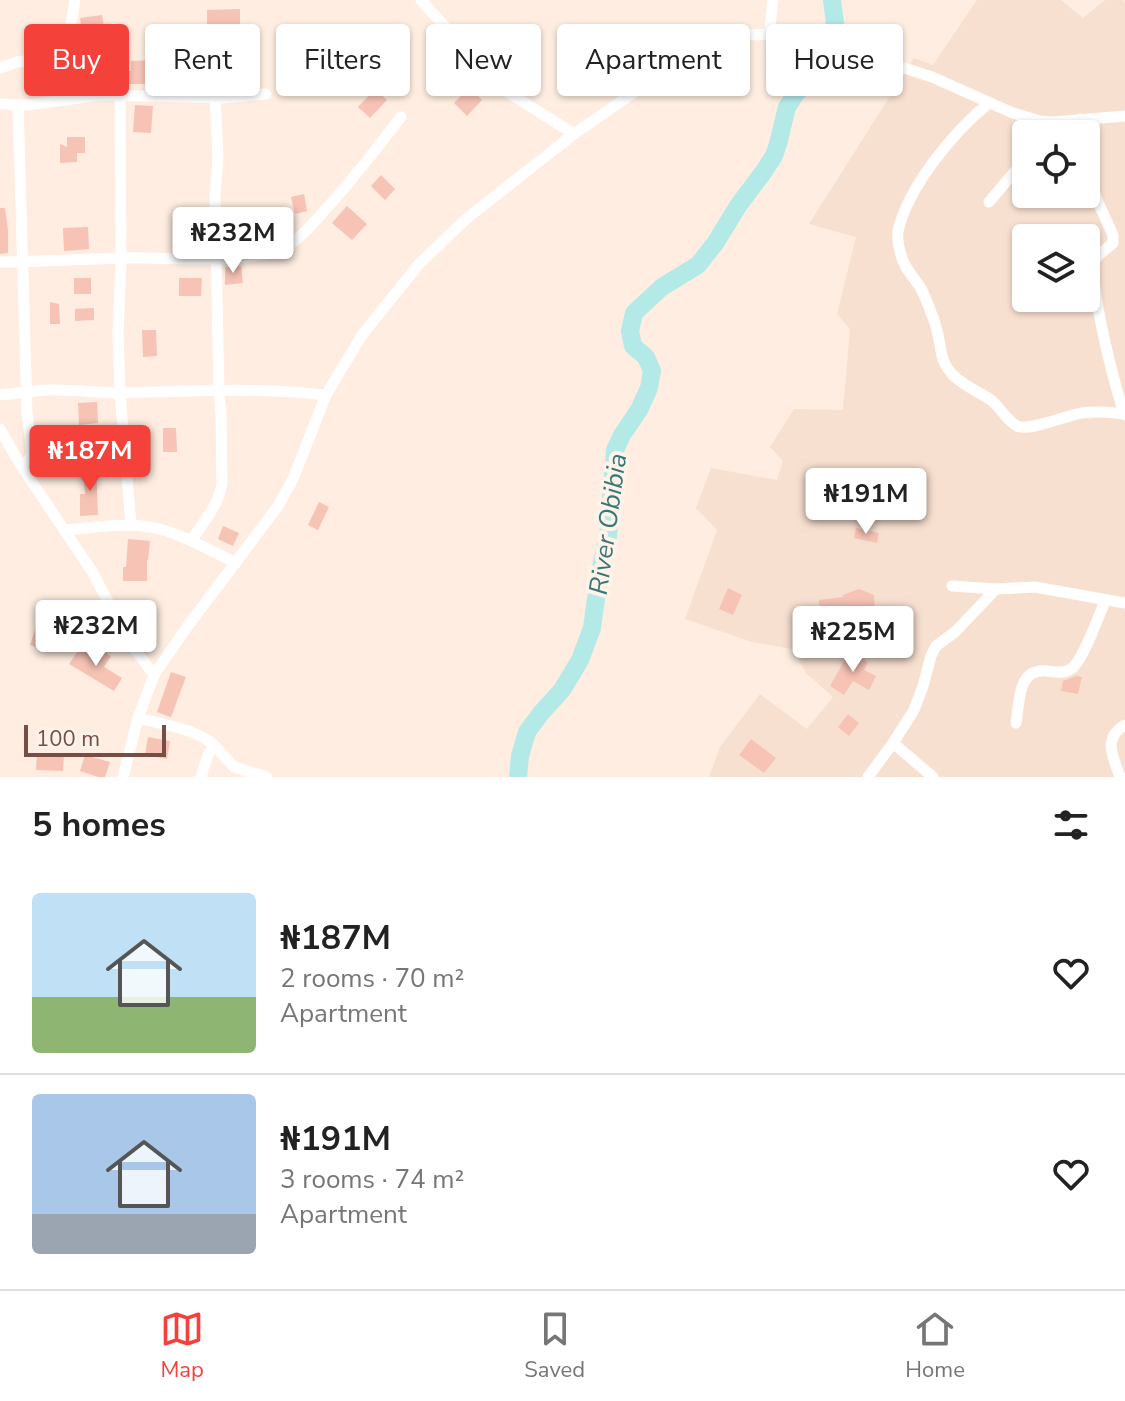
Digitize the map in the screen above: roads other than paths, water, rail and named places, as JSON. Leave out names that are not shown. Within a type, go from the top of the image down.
[{"type":"street","points":[[71,24],[75,0]]},
{"type":"street","points":[[421,0],[498,86],[574,134]]},
{"type":"street","points":[[770,24],[773,0]]},
{"type":"street","points":[[123,777],[138,718],[154,675],[278,506],[293,479],[326,395],[362,335],[419,264],[466,219],[574,134],[649,82],[708,49],[746,35],[766,35]]},
{"type":"street","points":[[0,68],[24,61]]},
{"type":"street","points":[[903,68],[1038,120]]},
{"type":"street","points":[[129,95],[215,97],[266,94]]},
{"type":"street","points":[[67,96],[67,100]]},
{"type":"street","points":[[0,104],[18,105],[94,96]]},
{"type":"street","points":[[120,96],[118,334],[131,525]]},
{"type":"street","points":[[191,541],[221,493],[215,97]]},
{"type":"street","points":[[989,103],[958,132],[928,170],[905,211],[897,235],[904,265],[919,286],[934,318],[943,359],[951,374],[992,401],[1020,428],[1080,414],[1125,414],[1118,397],[1096,295],[1094,263],[1113,243],[1113,235],[1100,207]]},
{"type":"street","points":[[18,105],[27,413],[32,453],[26,462],[20,464]]},
{"type":"street","points":[[1071,120],[1125,116]]},
{"type":"street","points":[[0,262],[217,259],[269,254],[288,246],[311,226],[401,117]]},
{"type":"street","points":[[989,202],[1012,175]]},
{"type":"street","points":[[0,395],[45,390],[120,393],[299,392],[326,395]]},
{"type":"street","points":[[0,429],[93,573],[128,640],[154,675]]},
{"type":"street","points":[[64,530],[131,525],[159,529],[236,563]]},
{"type":"street","points":[[952,586],[996,589],[1035,587],[1125,603]]},
{"type":"street","points":[[868,777],[914,710],[936,646],[955,632],[996,589]]},
{"type":"street","points":[[1016,723],[1025,678],[1031,672],[1060,673],[1071,669],[1079,661],[1105,601]]},
{"type":"street","points":[[138,718],[199,735],[214,745],[234,767],[267,777]]},
{"type":"street","points":[[1120,777],[1111,748],[1112,739],[1125,725]]},
{"type":"street","points":[[893,743],[933,777]]},
{"type":"street","points":[[201,777],[214,745]]},
{"type":"waterway","name":"River Obibia","points":[[518,777],[527,732],[562,690],[580,660],[592,628],[608,536],[615,450],[639,410],[649,388],[652,371],[646,357],[633,346],[630,331],[634,313],[662,287],[698,265],[774,156],[787,107],[797,92],[812,79],[823,61],[835,23],[832,0]]}]
